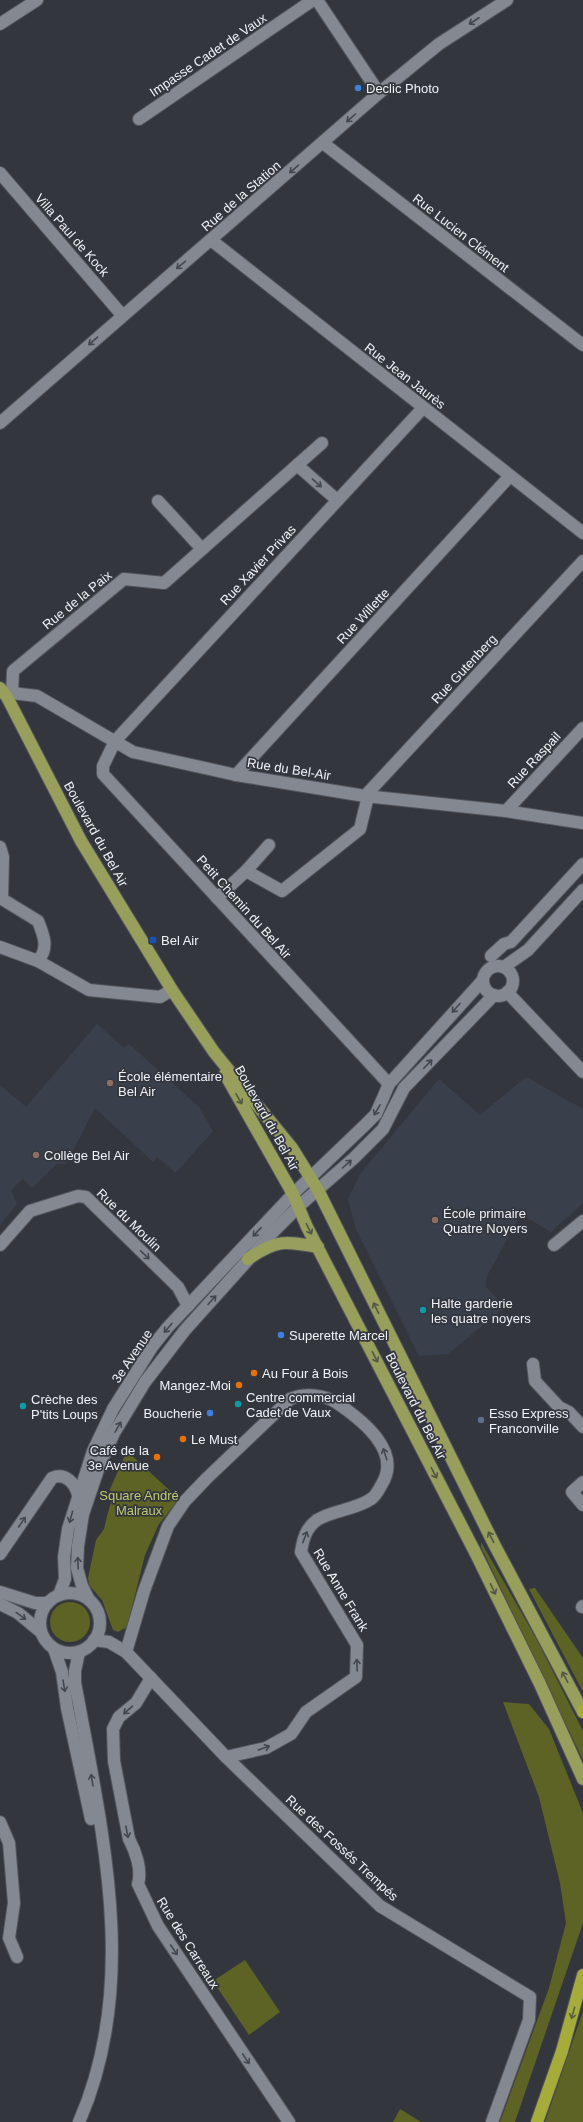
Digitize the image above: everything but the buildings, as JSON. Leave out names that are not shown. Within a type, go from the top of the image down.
[{"type":"highway","points":[[537,2122],[562,2051],[583,1975]]},
{"type":"main road","name":"Boulevard du Bel Air","points":[[6,692],[81,841],[172,990],[214,1052],[292,1148],[318,1190],[494,1544],[583,1712]]},
{"type":"main road","name":"Boulevard du Bel Air","points":[[214,1052],[293,1194],[318,1247],[475,1552],[540,1684],[583,1779]]},
{"type":"main road","points":[[248,1259],[264,1248],[287,1242],[318,1247]]},
{"type":"street","points":[[0,24],[37,0]]},
{"type":"street","name":"Impasse Cadet de Vaux","points":[[139,119],[313,0]]},
{"type":"street","points":[[317,0],[379,93]]},
{"type":"street","name":"Rue de la Station","points":[[0,423],[122,315],[211,240],[379,93],[439,44],[507,0]]},
{"type":"street","name":"Rue Lucien Clément","points":[[323,143],[583,345]]},
{"type":"street","name":"Villa Paul de Kock","points":[[0,173],[122,315]]},
{"type":"street","name":"Rue Jean Jaurès","points":[[211,240],[583,533]]},
{"type":"street","name":"Rue Xavier Privas","points":[[115,741],[423,408]]},
{"type":"street","name":"Rue de la Paix","points":[[6,692],[13,671],[124,579],[164,583],[322,443]]},
{"type":"street","points":[[297,465],[337,500]]},
{"type":"street","name":"Rue Willette","points":[[236,774],[510,476]]},
{"type":"street","points":[[158,501],[202,549]]},
{"type":"street","name":"Rue Gutenberg","points":[[366,796],[583,560]]},
{"type":"street","name":"Rue du Bel-Air","points":[[6,692],[37,696],[132,752],[236,774],[366,796],[506,811],[583,823]]},
{"type":"street","name":"Rue Raspail","points":[[506,811],[583,728]]},
{"type":"street","name":"Petit Chemin du Bel Air","points":[[115,741],[103,766],[103,774],[389,1084]]},
{"type":"street","points":[[246,871],[282,891],[360,829],[366,796]]},
{"type":"street","points":[[217,898],[246,871],[269,845]]},
{"type":"street","points":[[0,847],[3,857],[2,899],[38,921],[46,947],[44,954],[38,961]]},
{"type":"street","points":[[491,956],[504,944],[510,942],[583,864]]},
{"type":"street","points":[[528,950],[507,992],[501,995],[494,995],[486,989],[483,980],[487,971],[491,968],[504,967],[528,950],[583,890]]},
{"type":"street","points":[[0,947],[38,961],[89,990],[160,997],[172,990]]},
{"type":"street","points":[[504,967],[510,972],[512,981]]},
{"type":"street","name":"3e Avenue","points":[[59,1595],[66,1575],[64,1557],[66,1537],[93,1451],[113,1409],[152,1347],[188,1306],[293,1194],[345,1146],[376,1114],[389,1084],[483,980]]},
{"type":"street","points":[[507,992],[583,1072]]},
{"type":"street","name":"3e Avenue","points":[[89,1600],[79,1575],[78,1546],[83,1514],[114,1433],[145,1382],[168,1350],[248,1259],[299,1206],[383,1129],[404,1088],[494,995]]},
{"type":"street","name":"Rue du Moulin","points":[[0,1245],[30,1211],[78,1196],[86,1197],[178,1287],[188,1306]]},
{"type":"street","points":[[554,1245],[583,1221]]},
{"type":"street","points":[[533,1364],[535,1380],[559,1407],[569,1412],[583,1427]]},
{"type":"street","name":"Rue Anne Frank","points":[[126,1652],[147,1584],[168,1526],[185,1501],[207,1478],[290,1399],[302,1394],[328,1399],[336,1402],[368,1428],[379,1440],[386,1457],[388,1468],[383,1482],[373,1498],[361,1505],[318,1520],[308,1529],[303,1539],[302,1552],[357,1645],[356,1677],[306,1712],[291,1734],[266,1748],[226,1757]]},
{"type":"street","points":[[0,1554],[52,1478],[59,1476],[67,1478],[76,1486],[78,1495]]},
{"type":"street","points":[[583,1482],[572,1492],[583,1505]]},
{"type":"street","points":[[0,1592],[35,1603],[47,1604]]},
{"type":"street","points":[[54,1649],[69,1653],[79,1652],[94,1640],[98,1633],[99,1619],[97,1612],[89,1600],[75,1594],[59,1595],[47,1604],[40,1617],[41,1632],[44,1638],[54,1649],[59,1659],[67,1708],[93,1825],[106,1874]]},
{"type":"street","points":[[0,1604],[18,1613],[41,1632]]},
{"type":"street","name":"Rue des Fossés Trempés","points":[[94,1640],[108,1642],[126,1652],[226,1757],[380,1906],[530,1996],[529,2020],[492,2122]]},
{"type":"street","points":[[79,1652],[75,1671],[75,1682],[100,1823],[113,1932],[111,1993],[103,2044],[90,2093],[79,2122]]},
{"type":"street","name":"Rue des Carreaux","points":[[151,1678],[136,1703],[119,1717],[113,1729],[114,1761],[129,1839],[134,1848],[140,1876],[138,1884],[158,1926],[289,2122]]},
{"type":"street","points":[[0,1822],[9,1843],[14,1903],[9,1938],[17,1957]]},
{"type":"shaded area","name":"École élémentaire Bel Air","points":[[97,1024],[124,1048],[129,1044],[199,1107],[213,1131],[176,1173],[157,1157],[153,1162],[95,1108],[66,1164],[57,1164],[32,1188],[23,1179],[11,1190],[17,1204],[0,1225],[0,1085],[26,1107]]},
{"type":"shaded area","name":"École primaire Quatre Noyers","points":[[526,1077],[583,1109],[583,1203],[551,1232],[521,1214],[486,1278],[486,1287],[505,1307],[448,1354],[419,1356],[355,1227],[348,1199],[360,1174],[439,1079],[480,1115]]},
{"type":"green space","name":"Square André Malraux","points":[[127,1451],[179,1499],[159,1524],[145,1555],[127,1627],[118,1632],[113,1630],[102,1600],[89,1585],[88,1578],[96,1540],[104,1529],[111,1502],[110,1489]]},
{"type":"green space","points":[[481,1542],[536,1638],[583,1731],[583,1760],[481,1547]]},
{"type":"green space","points":[[535,1588],[583,1658],[583,1692],[529,1589]]},
{"type":"green space","points":[[74,1602],[81,1605],[87,1611],[90,1622],[89,1630],[81,1639],[74,1642],[66,1642],[59,1639],[51,1630],[50,1618],[53,1611],[62,1603]]},
{"type":"green space","points":[[503,1702],[529,1704],[549,1729],[583,1813],[583,1923],[515,2122],[500,2122],[549,1988],[566,1923],[560,1883],[539,1797]]},
{"type":"green space","points":[[245,1960],[280,2012],[249,2035],[213,1981]]},
{"type":"green space","points":[[583,2011],[583,2122],[545,2122]]},
{"type":"green space","points":[[400,2109],[421,2122],[393,2122]]},
{"type":"place","name":"Declic Photo","points":[[358,88]]},
{"type":"place","name":"Bel Air","points":[[153,940]]},
{"type":"place","name":"École élémentaire Bel Air","points":[[110,1083]]},
{"type":"place","name":"Collège Bel Air","points":[[36,1155]]},
{"type":"place","name":"École primaire Quatre Noyers","points":[[435,1220]]},
{"type":"place","name":"Halte garderie les quatre noyers","points":[[423,1310]]},
{"type":"place","name":"Superette Marcel","points":[[281,1335]]},
{"type":"place","name":"Au Four à Bois","points":[[254,1373]]},
{"type":"place","name":"Mangez-Moi","points":[[239,1385]]},
{"type":"place","name":"Centre commercial Cadet de Vaux","points":[[238,1404]]},
{"type":"place","name":"Crèche des P'tits Loups","points":[[23,1406]]},
{"type":"place","name":"Boucherie","points":[[210,1413]]},
{"type":"place","name":"Esso Express Franconville","points":[[481,1420]]},
{"type":"place","name":"Le Must","points":[[183,1439]]},
{"type":"place","name":"Café de la 3e Avenue","points":[[157,1457]]}]
